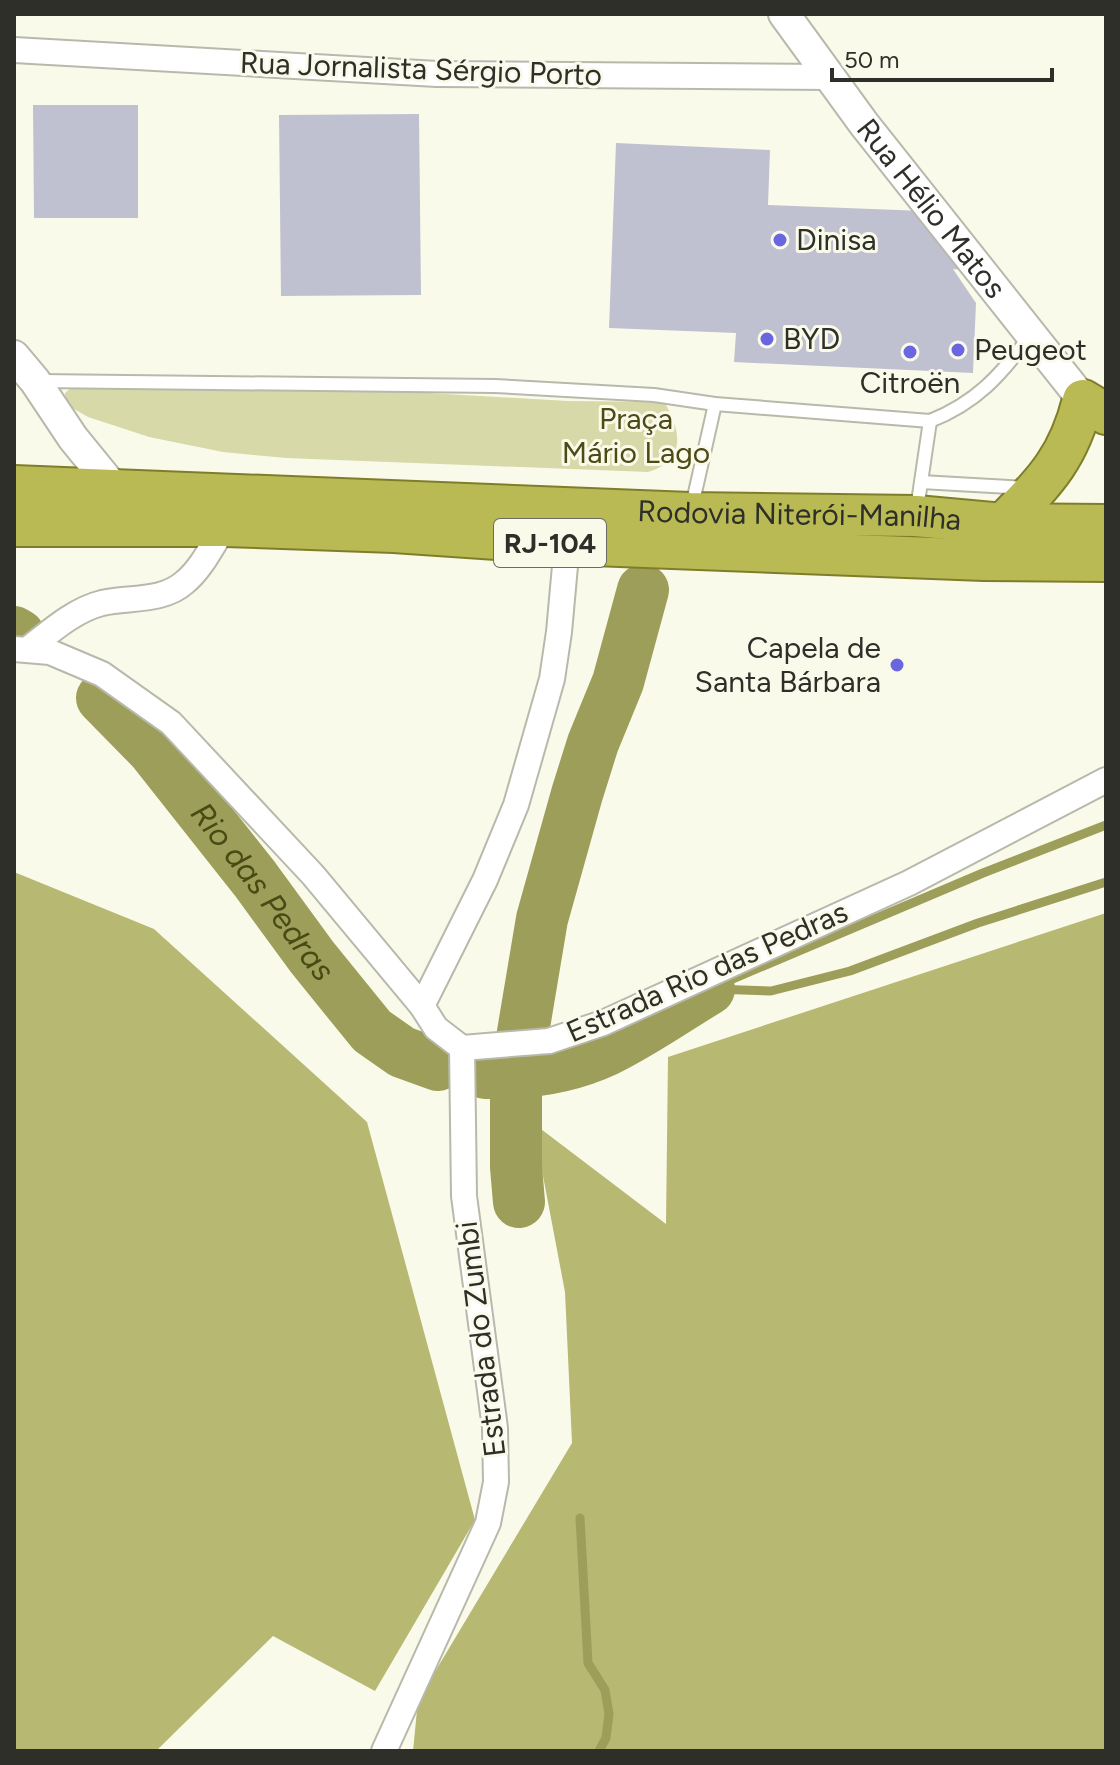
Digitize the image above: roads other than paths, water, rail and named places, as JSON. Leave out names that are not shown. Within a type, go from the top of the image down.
[{"type":"highway","points":[[1003,524],[1037,489],[1094,407]]},
{"type":"highway","name":"Rodovia Niterói-Manilha","points":[[14,486],[690,513],[919,499],[1003,524],[1106,525]]},
{"type":"highway","name":"Rodovia Niterói-Manilha","points":[[14,526],[225,526],[394,532],[567,544],[984,560],[1106,561]]},
{"type":"street","name":"Rua Hélio Matos","points":[[784,14],[829,77],[1031,334],[1094,407]]},
{"type":"street","name":"Rua Jornalista Sérgio Porto","points":[[14,50],[437,74],[829,77]]},
{"type":"street","points":[[14,356],[35,381],[60,421],[117,492]]},
{"type":"street","points":[[21,649],[82,610],[101,603],[170,592],[191,575],[225,526]]},
{"type":"street","points":[[422,1006],[485,880],[516,805],[552,679],[567,544]]},
{"type":"street","points":[[21,649],[50,652],[102,674],[171,723],[313,875],[422,1006],[436,1028],[462,1048]]},
{"type":"street","name":"Estrada Rio das Pedras","points":[[462,1048],[549,1041],[603,1023],[909,883],[1106,780]]},
{"type":"street","name":"Estrada do Zumbi","points":[[384,1751],[488,1523],[496,1482],[493,1413],[464,1196],[462,1048]]},
{"type":"lane","points":[[35,381],[495,386],[654,395],[715,404],[930,421],[957,410],[986,388],[1031,334]]},
{"type":"lane","points":[[690,513],[715,404]]},
{"type":"lane","points":[[930,421],[919,499],[1037,489]]},
{"type":"waterway","points":[[519,1202],[516,1074],[542,919],[577,794],[593,743],[618,682],[643,590]]},
{"type":"waterway","name":"Rio das Pedras","points":[[14,632],[19,635]]},
{"type":"waterway","name":"Rio das Pedras","points":[[102,698],[153,750],[372,1031],[402,1052],[438,1065]]},
{"type":"waterway","points":[[709,989],[983,873],[1106,825]]},
{"type":"waterway","points":[[713,989],[771,991],[850,971],[978,923],[1106,882]]},
{"type":"waterway","name":"Rio das Pedras","points":[[485,1073],[547,1069],[593,1056],[633,1036],[709,989]]},
{"type":"waterway","name":"Rio das Pedras","points":[[580,1518],[588,1663],[605,1690],[609,1714],[606,1738],[599,1751]]},
{"type":"place","name":"Dinisa","points":[[780,240]]},
{"type":"place","name":"BYD","points":[[767,339]]},
{"type":"place","name":"Peugeot","points":[[958,350]]},
{"type":"place","name":"Citroën","points":[[910,352]]},
{"type":"place","name":"Capela de Santa Bárbara","points":[[897,665]]},
{"type":"park label","name":"Praça Mário Lago","points":[[636,436]]}]
